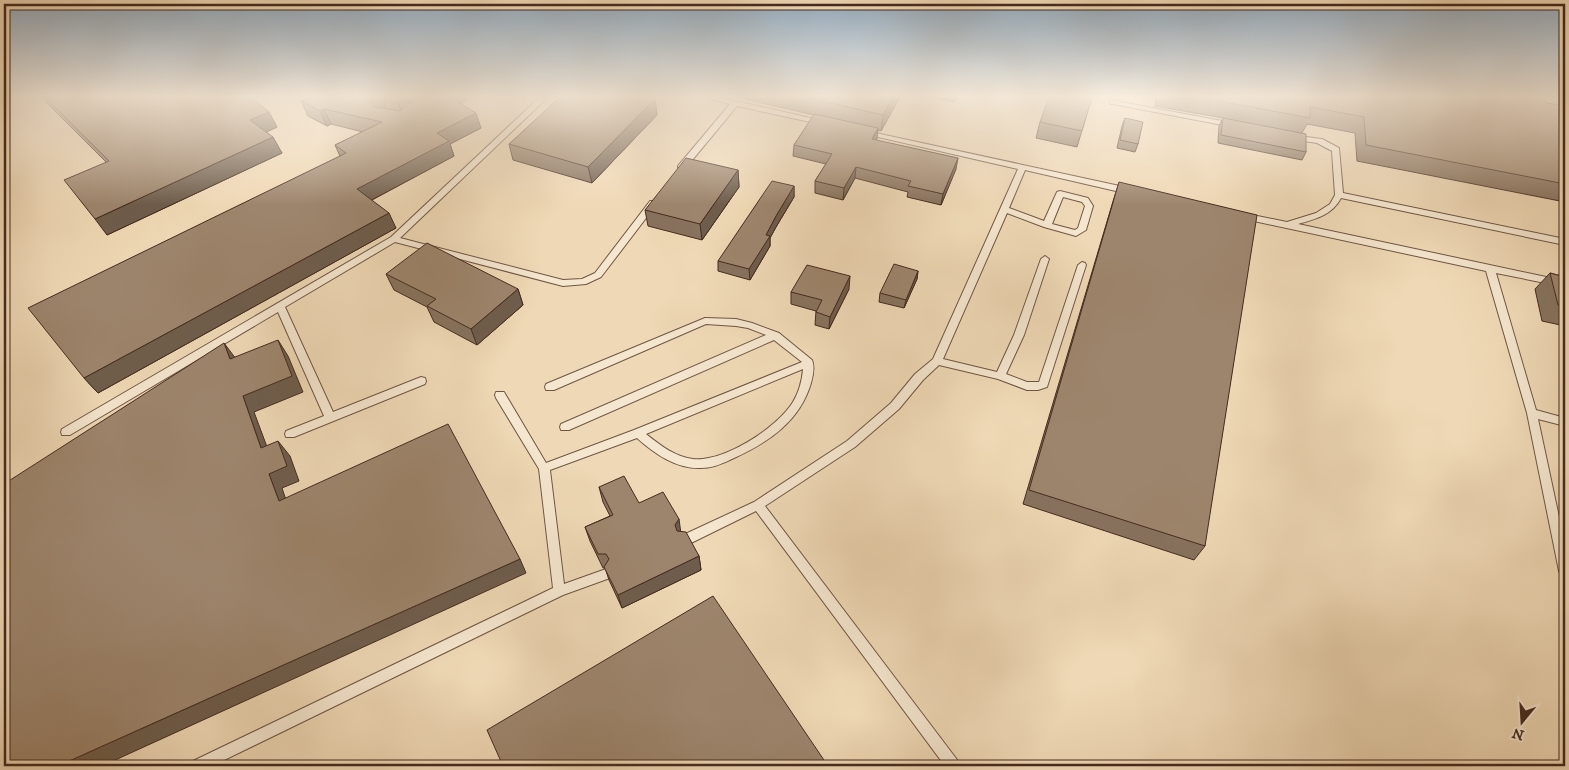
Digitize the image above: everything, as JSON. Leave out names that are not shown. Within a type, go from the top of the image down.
[{"type":"lane","points":[[66,432],[394,239],[506,133]]},
{"type":"lane","points":[[674,176],[710,133]]},
{"type":"lane","points":[[869,133],[1137,193]]},
{"type":"lane","points":[[1282,134],[1319,142],[1336,150],[1339,195],[1333,206],[1319,215],[1287,225]]},
{"type":"lane","points":[[685,540],[758,504],[851,444],[895,406],[919,377],[938,361],[1024,167]]},
{"type":"lane","points":[[1005,209],[1047,225],[1076,233],[1082,230],[1089,206],[1085,200],[1060,194],[1047,225]]},
{"type":"lane","points":[[1339,195],[1565,242]]},
{"type":"lane","points":[[394,239],[564,283],[578,283],[590,281],[598,275],[658,197]]},
{"type":"lane","points":[[1232,213],[1565,284]]},
{"type":"lane","points":[[1000,376],[1019,335],[1045,259]]},
{"type":"lane","points":[[938,361],[1000,376],[1028,386],[1037,387],[1043,384],[1082,265]]},
{"type":"lane","points":[[1490,269],[1532,413],[1565,571]]},
{"type":"lane","points":[[280,306],[330,418]]},
{"type":"lane","points":[[550,387],[705,321],[728,320],[776,335],[792,346],[809,363],[809,377],[797,407],[779,426],[756,442],[721,460],[702,464],[672,458],[659,451],[638,432]]},
{"type":"lane","points":[[565,427],[776,335]]},
{"type":"lane","points":[[544,468],[809,363]]},
{"type":"lane","points":[[290,434],[421,381]]},
{"type":"lane","points":[[500,395],[544,468],[559,591]]},
{"type":"lane","points":[[1532,413],[1565,422]]},
{"type":"lane","points":[[758,504],[953,766]]},
{"type":"lane","points":[[198,766],[559,591],[606,574]]},
{"type":"building","points":[[81,133],[267,133],[273,137],[95,219],[64,180],[109,161]]},
{"type":"building","points":[[360,133],[437,133],[449,141],[357,189],[389,213],[84,378],[28,308],[346,153],[335,145]]},
{"type":"building","points":[[521,133],[622,133],[588,167],[509,144]]},
{"type":"building","points":[[802,133],[875,133],[872,139],[958,158],[943,194],[908,186],[911,181],[856,167],[844,188],[815,181],[832,154],[794,145]]},
{"type":"building","points":[[1122,133],[1141,133],[1138,144],[1120,140]]},
{"type":"building","points":[[1221,133],[1306,134],[1306,152],[1221,135]]},
{"type":"building","points":[[1365,133],[1565,133],[1565,184],[1366,145]]},
{"type":"building","points":[[686,158],[738,170],[700,224],[645,210]]},
{"type":"building","points":[[772,181],[794,186],[766,235],[770,236],[749,269],[718,261]]},
{"type":"building","points":[[1119,182],[1257,215],[1205,546],[1029,490]]},
{"type":"building","points":[[427,243],[518,289],[471,329],[427,306],[436,299],[386,274]]},
{"type":"building","points":[[894,264],[918,271],[906,300],[880,293]]},
{"type":"building","points":[[807,265],[850,276],[830,317],[816,312],[822,300],[791,292]]},
{"type":"building","points":[[1550,273],[1565,277],[1565,306],[1558,305]]},
{"type":"building","points":[[278,340],[292,376],[243,396],[261,448],[278,441],[287,466],[269,474],[279,501],[448,424],[520,559],[58,766],[4,766],[4,484],[224,343],[230,359]]},
{"type":"building","points":[[624,476],[639,503],[663,492],[679,519],[675,525],[677,531],[686,532],[699,556],[618,595],[604,567],[609,559],[606,554],[598,554],[585,527],[613,515],[599,487]]},
{"type":"building","points":[[713,596],[828,766],[503,766],[487,730]]}]
